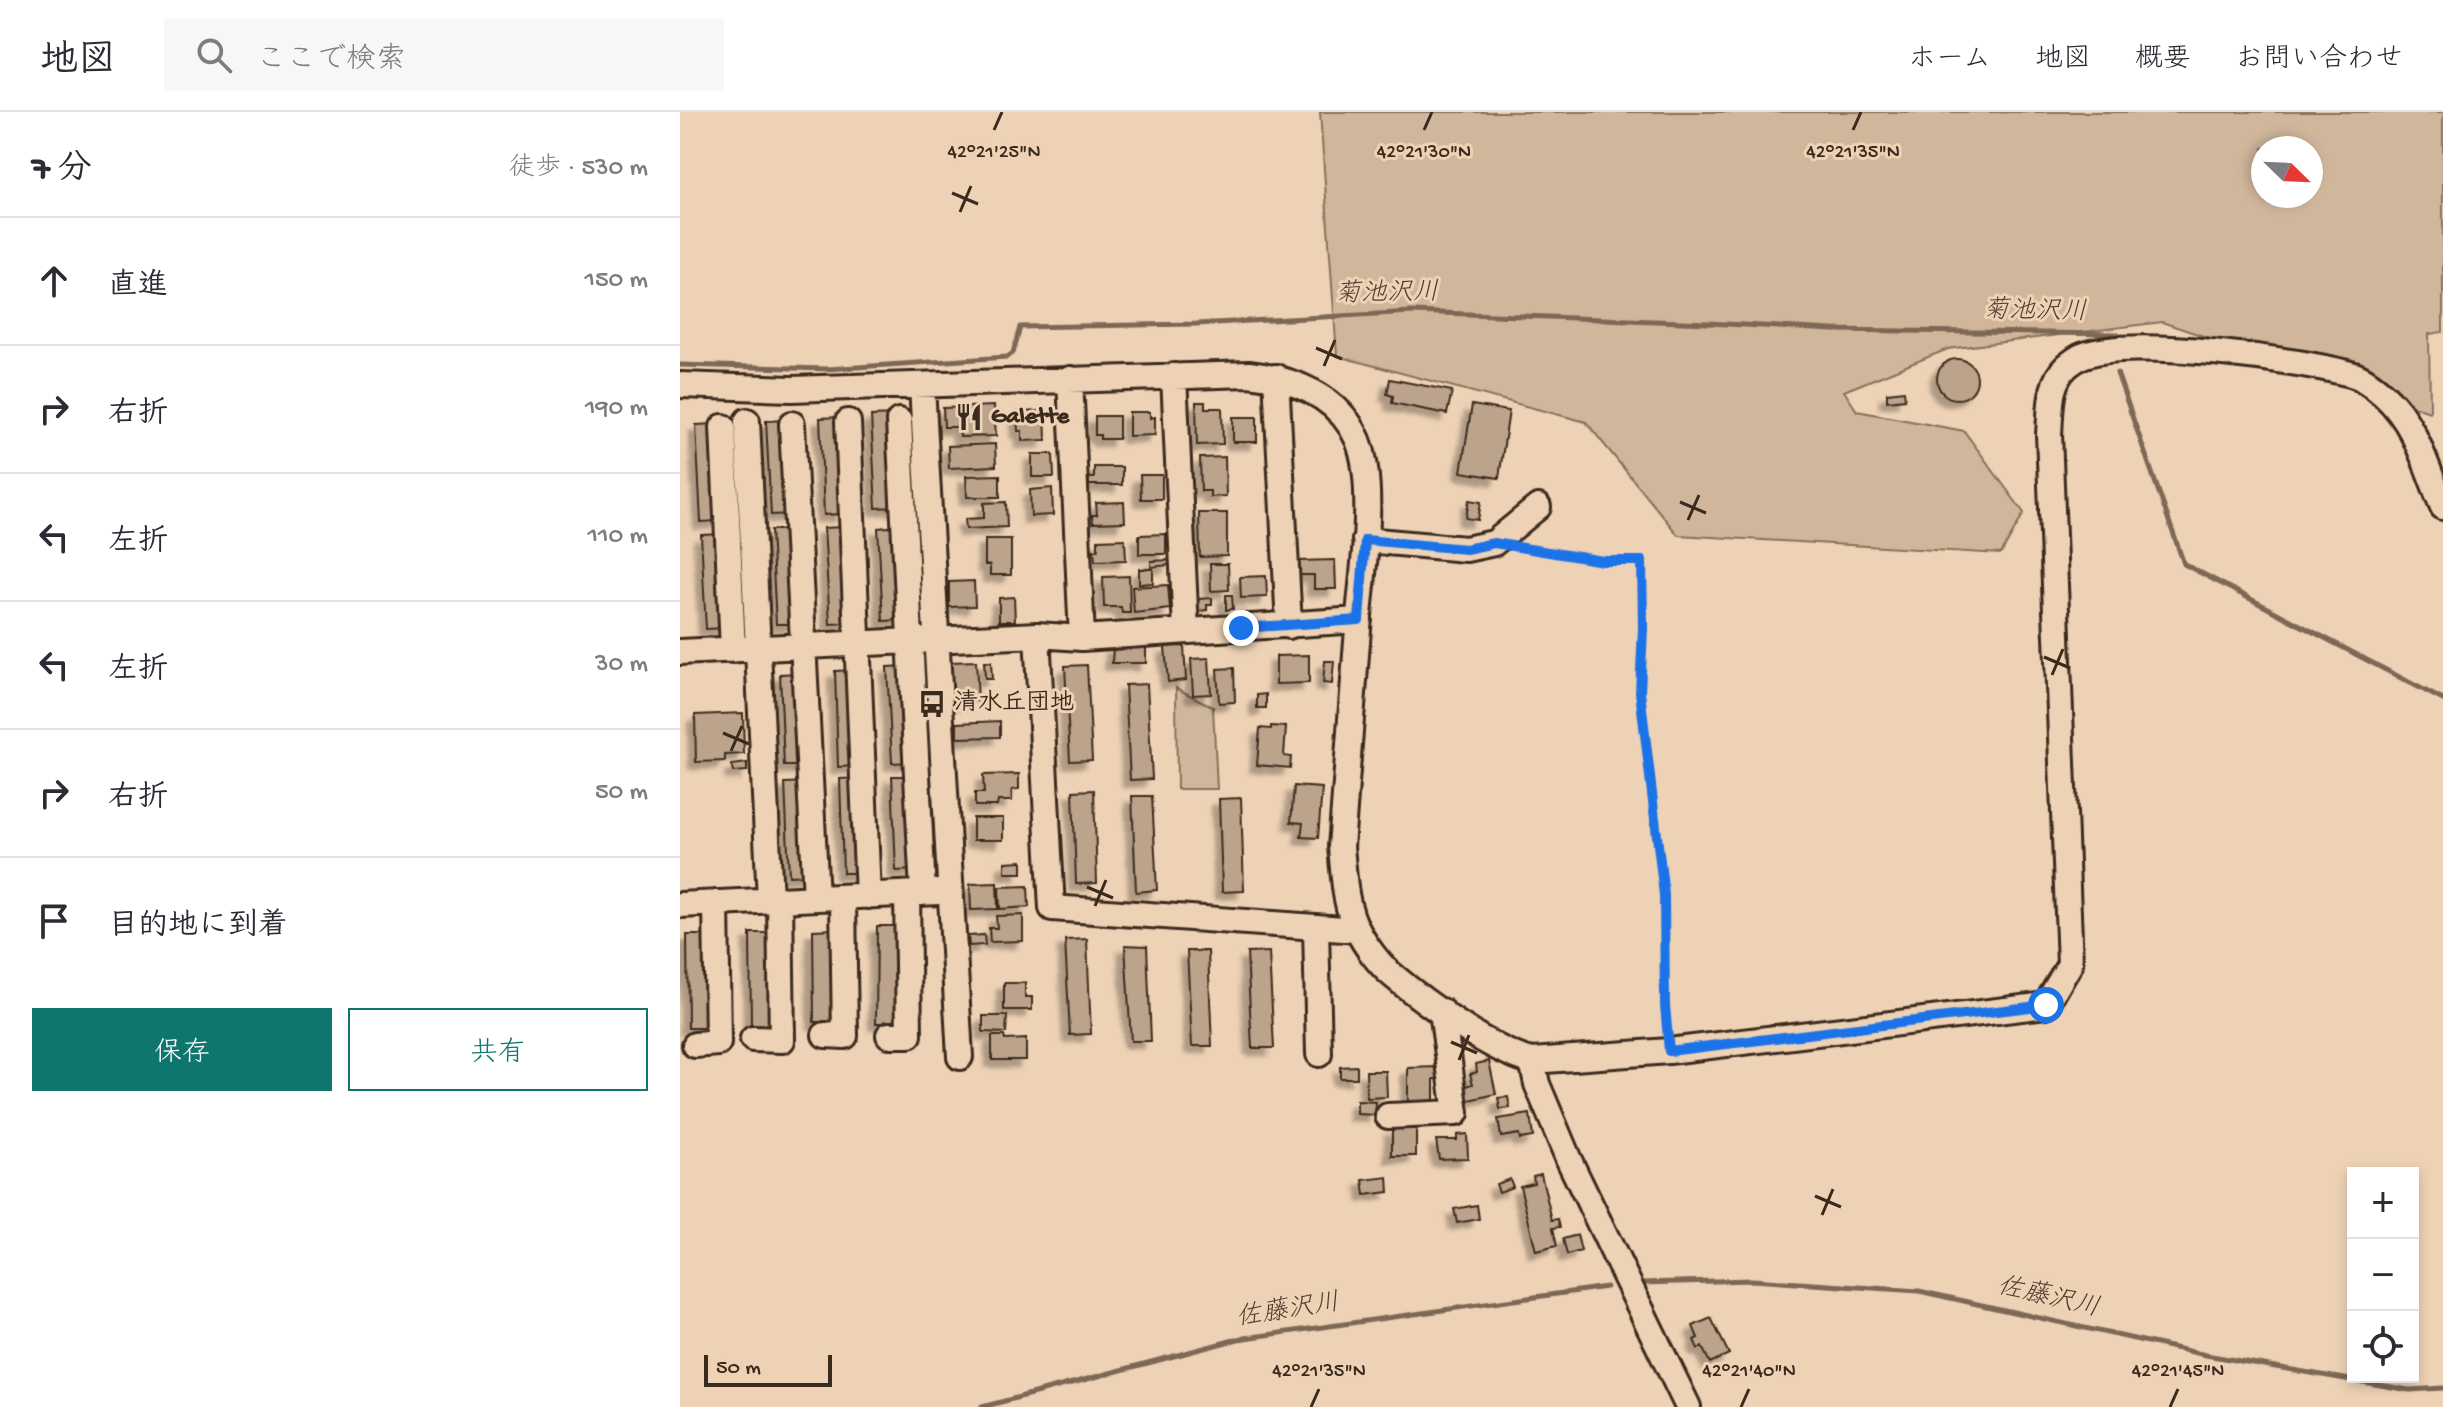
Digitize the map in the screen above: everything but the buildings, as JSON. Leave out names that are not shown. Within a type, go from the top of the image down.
[{"type":"street","points":[[680,385],[791,389],[1249,374],[1276,377],[1311,390],[1324,399],[1352,429],[1366,470],[1365,540],[1341,847],[1346,898],[1357,930],[1389,973],[1442,1011],[1516,1057],[1532,1061],[1669,1051],[2046,1005],[2070,964],[2049,434],[2054,384],[2065,368],[2082,356],[2113,350],[2175,350],[2283,360],[2357,376],[2385,396],[2417,437],[2443,507]]},
{"type":"street","points":[[1174,376],[1186,631]]},
{"type":"street","points":[[1276,377],[1289,626]]},
{"type":"street","points":[[1070,379],[1082,638]]},
{"type":"street","points":[[922,386],[960,1057]]},
{"type":"street","points":[[889,1035],[909,1035],[915,893],[910,641],[899,421]]},
{"type":"street","points":[[848,422],[868,896]]},
{"type":"street","points":[[733,650],[735,424],[757,649],[782,1040],[753,1039]]},
{"type":"street","points":[[792,424],[816,898]]},
{"type":"street","points":[[1365,540],[1466,549],[1494,543],[1538,507]]},
{"type":"street","points":[[680,652],[1037,635],[1082,638],[1359,620]]},
{"type":"street","points":[[1037,635],[1052,908],[1357,930]]},
{"type":"street","points":[[680,905],[952,892]]},
{"type":"street","points":[[825,1035],[845,1036],[843,897]]},
{"type":"street","points":[[695,1045],[718,1043],[716,903]]},
{"type":"street","points":[[1316,928],[1319,1054]]},
{"type":"street","points":[[1388,1116],[1456,1113],[1442,1011]]},
{"type":"street","points":[[1532,1061],[1537,1084],[1568,1158],[1688,1407]]},
{"type":"path","points":[[1494,543],[1603,561],[1642,561],[1640,692],[1664,895],[1665,1005],[1669,1051]]},
{"type":"shaded area","points":[[1320,112],[2443,112],[2443,332],[2429,334],[2430,412],[2162,322],[1948,349],[1844,391],[1857,411],[1964,431],[2024,513],[2001,554],[1678,535],[1586,422],[1337,356]]},
{"type":"shaded area","points":[[1176,688],[1213,707],[1217,789],[1177,789]]},
{"type":"waterway","name":"菊池沢川","points":[[680,365],[827,369],[1007,357],[1013,353],[1020,327],[1196,324],[1412,312],[1833,330],[2117,334]]},
{"type":"waterway","name":"菊池沢川","points":[[2117,373],[2184,564],[2443,700]]},
{"type":"waterway","name":"佐藤沢川","points":[[1641,1283],[1752,1280],[1919,1291],[2206,1355],[2409,1390],[2443,1388]]},
{"type":"waterway","name":"佐藤沢川","points":[[982,1407],[1238,1339],[1606,1287]]},
{"type":"place","name":"Galette","points":[[969,417]]},
{"type":"place","name":"清水丘団地","points":[[932,704]]},
{"type":"route","points":[[1241,628],[1359,620],[1365,540],[1466,549],[1494,543],[1603,561],[1642,561],[1640,692],[1664,895],[1665,1005],[1669,1051],[2046,1005]]}]
